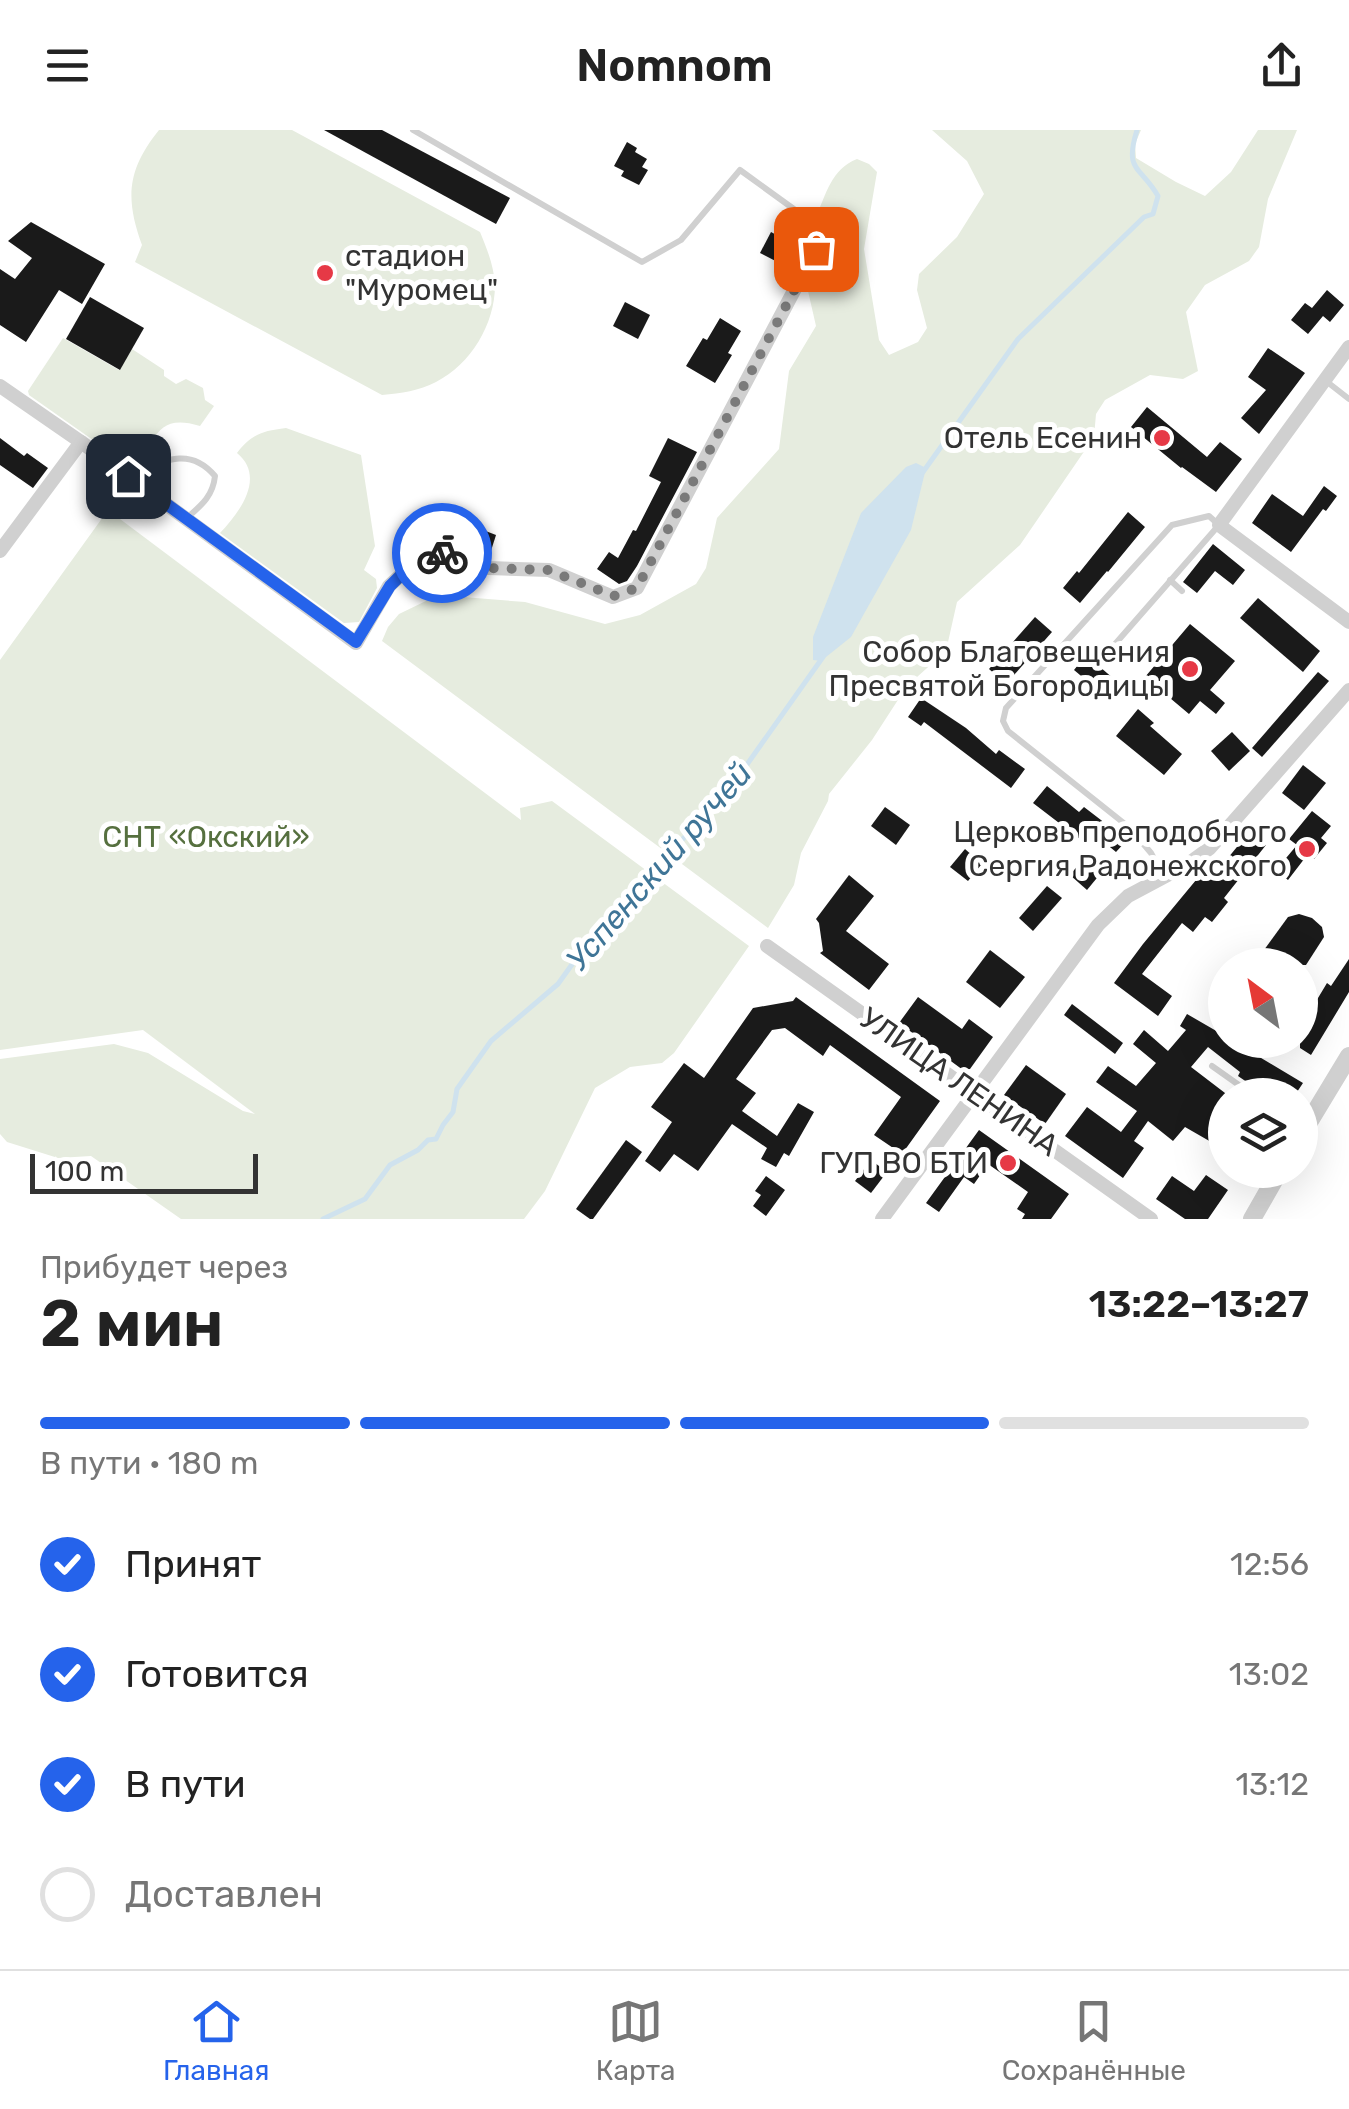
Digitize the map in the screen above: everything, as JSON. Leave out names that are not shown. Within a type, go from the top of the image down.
[{"type":"street","points":[[0,386],[356,642],[390,586],[418,558],[443,553],[489,568],[548,570],[614,596],[637,588],[816,249]]},
{"type":"street","points":[[1349,347],[1219,525],[1349,622]]},
{"type":"street","points":[[0,551],[81,442]]},
{"type":"street","points":[[882,1219],[1098,925],[1128,896],[1210,848],[1349,690]]},
{"type":"street","name":"УЛИЦА ЛЕНИНА","points":[[767,946],[1151,1219]]},
{"type":"street","points":[[1318,1100],[1349,1056]]},
{"type":"street","points":[[1252,1219],[1270,1188]]},
{"type":"lane","points":[[412,130],[642,262],[681,240],[740,170],[798,212],[816,249]]},
{"type":"lane","points":[[1325,380],[1349,399]]},
{"type":"lane","points":[[128,476],[178,457],[207,466],[215,476],[214,489],[186,519]]},
{"type":"lane","points":[[1102,659],[1219,525],[1209,516],[1172,525],[1006,708],[1002,721],[1008,731],[1130,828],[1151,853],[1163,876]]},
{"type":"lane","points":[[1170,580],[1182,591]]},
{"type":"lane","points":[[1212,1066],[1229,1078]]},
{"type":"green space","name":"стадион \"Муромец\"","points":[[159,130],[292,130],[480,232],[495,285],[491,314],[479,341],[460,365],[436,382],[416,390],[382,395],[135,262],[142,245],[133,213],[132,185],[140,158]]},
{"type":"green space","points":[[932,130],[1141,130],[1135,144],[1136,158],[1205,196],[1231,172],[1258,130],[1297,130],[1268,199],[1259,247],[1249,261],[1205,285],[1186,312],[1198,371],[1183,379],[1150,375],[1105,400],[1096,414],[1094,437],[1020,545],[957,602],[946,651],[907,686],[872,740],[829,794],[801,853],[794,885],[768,928],[382,641],[399,614],[428,600],[463,597],[525,602],[605,624],[640,615],[696,584],[706,568],[717,518],[779,449],[789,371],[816,326],[808,291],[824,243],[815,219],[835,176],[848,163],[857,159],[877,172],[864,249],[879,340],[889,355],[918,342],[927,328],[917,290],[919,274],[957,237],[984,194],[967,161]]},
{"type":"green space","points":[[63,338],[119,370],[132,349],[164,370],[164,376],[176,384],[186,379],[203,388],[205,400],[214,406],[200,426],[184,423],[163,428],[145,451],[127,464],[29,395]]},
{"type":"green space","points":[[286,428],[361,455],[375,546],[364,570],[376,579],[377,588],[359,622],[344,623],[220,533],[242,505],[250,483],[245,462],[237,453],[258,434]]},
{"type":"green space","name":"СНТ «Окский»","points":[[108,510],[521,820],[520,808],[552,801],[749,946],[674,1053],[662,1063],[630,1067],[595,1088],[545,1191],[524,1219],[181,1219],[91,1156],[58,1158],[7,1142],[0,1134],[0,1059],[114,1044],[148,1053],[243,1111],[255,1114],[143,1030],[0,1050],[0,660]]},
{"type":"water","points":[[916,463],[926,468],[911,530],[851,637],[821,661],[813,660],[813,637],[861,513],[906,467]]},
{"type":"building","points":[[324,130],[382,130],[510,198],[496,224]]},
{"type":"building","points":[[627,142],[647,159],[642,167],[648,170],[639,185],[621,176],[624,171],[614,166]]},
{"type":"building","points":[[31,222],[105,264],[82,304],[59,290],[26,342],[0,325],[0,269],[15,279],[32,258],[8,241]]},
{"type":"building","points":[[771,232],[804,250],[793,270],[760,253]]},
{"type":"building","points":[[1327,290],[1344,305],[1330,322],[1323,316],[1308,334],[1291,320],[1305,303],[1312,308]]},
{"type":"building","points":[[90,297],[144,328],[120,370],[66,339]]},
{"type":"building","points":[[625,302],[650,315],[638,339],[613,326]]},
{"type":"building","points":[[720,318],[741,331],[715,383],[686,366]]},
{"type":"building","points":[[1268,348],[1305,373],[1259,434],[1241,418],[1266,390],[1248,377]]},
{"type":"building","points":[[1147,407],[1207,457],[1220,442],[1242,459],[1216,492],[1131,427]]},
{"type":"building","points":[[0,438],[48,468],[33,488],[0,465]]},
{"type":"building","points":[[668,438],[697,452],[637,566],[627,581],[619,584],[597,569],[609,552],[618,558],[633,530],[636,531],[661,482],[649,476]]},
{"type":"building","points":[[1324,486],[1337,496],[1291,552],[1252,523],[1272,494],[1303,516]]},
{"type":"building","points":[[1128,512],[1145,527],[1080,603],[1063,588]]},
{"type":"building","points":[[470,525],[496,535],[489,557],[462,548]]},
{"type":"building","points":[[1213,544],[1245,570],[1233,585],[1215,571],[1197,593],[1183,582]]},
{"type":"building","points":[[1258,598],[1320,651],[1303,672],[1240,618]]},
{"type":"building","points":[[1035,617],[1052,632],[1006,684],[989,669]]},
{"type":"building","name":"Собор Благовещения Пресвятой Богородицы","points":[[1190,624],[1235,661],[1210,690],[1225,703],[1216,714],[1200,701],[1189,714],[1145,677]]},
{"type":"building","points":[[1086,655],[1121,685],[1112,697],[1074,670]]},
{"type":"building","points":[[1318,672],[1329,681],[1262,757],[1252,748]]},
{"type":"building","points":[[921,698],[996,754],[999,750],[1025,769],[1011,788],[924,722],[921,726],[908,717]]},
{"type":"building","points":[[1138,709],[1154,723],[1150,726],[1182,754],[1164,775],[1116,736]]},
{"type":"building","points":[[1232,732],[1250,751],[1229,771],[1211,751]]},
{"type":"building","points":[[1303,765],[1326,783],[1304,810],[1282,793]]},
{"type":"building","points":[[1047,786],[1079,812],[1084,807],[1127,840],[1116,852],[1088,829],[1080,839],[1033,803]]},
{"type":"building","points":[[885,807],[910,825],[896,845],[871,826]]},
{"type":"building","name":"Церковь преподобного Сергия Радонежского","points":[[1312,811],[1331,826],[1321,838],[1327,843],[1314,859],[1308,854],[1288,880],[1276,870],[1297,845],[1289,839]]},
{"type":"building","points":[[1250,831],[1266,845],[1224,898],[1228,902],[1212,922],[1205,917],[1193,932],[1182,923],[1142,974],[1172,996],[1158,1016],[1114,983],[1206,868],[1214,875]]},
{"type":"building","points":[[965,849],[982,864],[968,881],[950,867]]},
{"type":"building","points":[[1084,858],[1101,873],[1087,890],[1070,875]]},
{"type":"building","points":[[849,875],[874,896],[846,931],[889,964],[869,990],[820,953],[823,951],[816,919]]},
{"type":"building","points":[[1047,886],[1062,898],[1033,931],[1019,918]]},
{"type":"building","points":[[1299,914],[1322,927],[1324,937],[1317,948],[1265,948],[1288,917]]},
{"type":"building","points":[[990,950],[1025,977],[1000,1008],[966,982]]},
{"type":"building","points":[[1349,959],[1349,992],[1318,1043],[1318,998],[1327,983],[1331,986]]},
{"type":"building","points":[[796,997],[940,1101],[902,1154],[874,1135],[901,1097],[830,1045],[823,1056],[785,1028],[772,1030],[736,1079],[756,1093],[742,1111],[777,1136],[798,1103],[814,1112],[789,1156],[784,1153],[776,1167],[761,1159],[767,1148],[732,1124],[698,1171],[674,1154],[660,1172],[645,1161],[672,1122],[651,1107],[684,1063],[704,1078],[753,1008],[793,1001]]},
{"type":"building","points":[[918,997],[962,1029],[969,1019],[993,1037],[970,1069],[963,1070],[899,1023]]},
{"type":"building","points":[[1072,1004],[1123,1043],[1115,1054],[1064,1015]]},
{"type":"building","points":[[1187,1014],[1208,1026],[1208,1047],[1191,1067],[1208,1080],[1208,1140],[1185,1127],[1173,1141],[1148,1121],[1134,1141],[1144,1148],[1123,1178],[1065,1136],[1087,1107],[1121,1132],[1137,1111],[1096,1082],[1108,1066],[1136,1086],[1156,1063],[1133,1044],[1144,1030],[1168,1051],[1186,1030],[1180,1026]]},
{"type":"building","points":[[1222,1058],[1261,1058],[1295,1078],[1241,1078],[1240,1072]]},
{"type":"building","points":[[1026,1065],[1066,1094],[1045,1124],[1004,1095]]},
{"type":"building","points":[[979,1130],[1069,1194],[1051,1219],[1022,1219],[1025,1214],[1017,1209],[1028,1192],[988,1164],[974,1184],[964,1177],[939,1212],[926,1203]]},
{"type":"building","points":[[626,1140],[642,1152],[590,1219],[576,1209]]},
{"type":"building","points":[[871,1160],[887,1172],[871,1193],[855,1181]]},
{"type":"building","points":[[1206,1175],[1208,1188],[1228,1190],[1208,1219],[1185,1219],[1156,1199],[1172,1176],[1194,1191]]},
{"type":"building","points":[[766,1176],[785,1190],[766,1216],[753,1206],[761,1195],[755,1191]]},
{"type":"waterway","name":"Успенский ручей","points":[[923,472],[1018,339],[1144,217],[1153,214],[1158,196],[1133,161],[1137,130]]},
{"type":"waterway","name":"Успенский ручей","points":[[323,1219],[365,1199],[390,1165],[428,1140],[436,1139],[453,1112],[457,1089],[491,1041],[558,984],[606,917],[724,797],[823,657]]},
{"type":"way so far","points":[[442,553],[489,568],[548,570],[614,596],[637,588],[816,249]]},
{"type":"place","name":"стадион \"Муромец\"","points":[[325,273]]},
{"type":"place","name":"Отель Есенин","points":[[1162,438]]},
{"type":"place","name":"Собор Благовещения Пресвятой Богородицы","points":[[1190,669]]},
{"type":"place","name":"Церковь преподобного Сергия Радонежского","points":[[1307,849]]},
{"type":"place","name":"ГУП ВО БТИ","points":[[1008,1163]]},
{"type":"route","points":[[128,476],[356,642],[390,586],[418,558],[442,553]]}]
